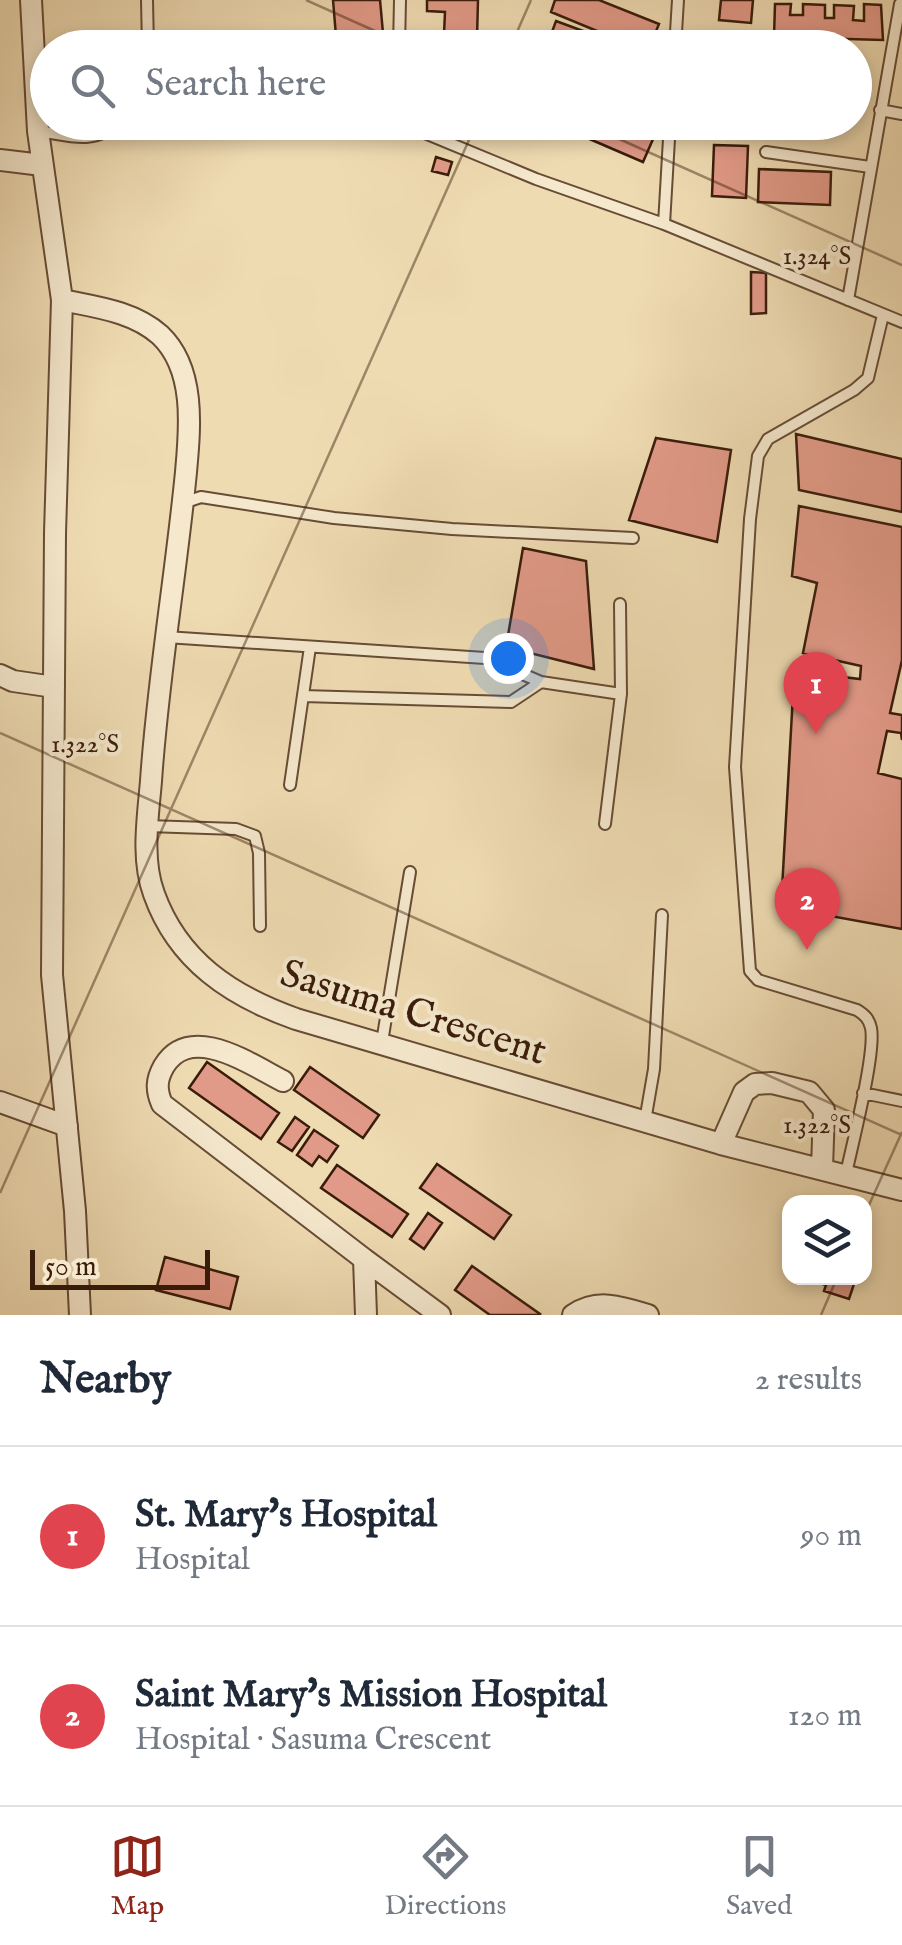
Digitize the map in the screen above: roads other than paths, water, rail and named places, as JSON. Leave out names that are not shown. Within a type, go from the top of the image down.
[{"type":"street","points":[[31,0],[33,30]]},
{"type":"street","points":[[39,140],[62,300],[52,975],[80,1315]]},
{"type":"street","points":[[0,160],[42,165]]},
{"type":"street","name":"Sasuma Crescent","points":[[62,300],[126,314],[161,336],[186,378],[190,428],[154,728],[147,853],[152,892],[176,940],[214,980],[256,1005],[296,1020],[721,1144],[902,1190]]},
{"type":"street","points":[[0,675],[13,681],[54,687]]},
{"type":"street","points":[[284,1081],[208,1046],[185,1047],[168,1060],[158,1077],[157,1092],[162,1104],[440,1315]]},
{"type":"street","points":[[721,1144],[744,1092],[756,1084],[809,1092],[824,1110],[822,1168]]},
{"type":"street","points":[[0,1102],[66,1126]]},
{"type":"street","points":[[364,1259],[366,1315]]},
{"type":"street","points":[[573,1315],[590,1304],[612,1304],[648,1315]]},
{"type":"lane","points":[[147,0],[148,30]]},
{"type":"lane","points":[[399,30],[400,0]]},
{"type":"lane","points":[[676,30],[678,0]]},
{"type":"lane","points":[[848,300],[900,4]]},
{"type":"lane","points":[[880,110],[902,114]]},
{"type":"lane","points":[[442,140],[536,179],[664,224],[902,322]]},
{"type":"lane","points":[[664,224],[669,140]]},
{"type":"lane","points":[[766,152],[870,167]]},
{"type":"lane","points":[[846,1174],[872,1035],[867,1016],[758,980],[750,971],[735,767],[750,519],[758,456],[768,439],[868,378],[883,315]]},
{"type":"lane","points":[[183,502],[201,497],[334,518],[452,529],[633,538]]},
{"type":"lane","points":[[606,824],[620,694],[620,604]]},
{"type":"lane","points":[[166,637],[485,658],[541,682],[620,694]]},
{"type":"lane","points":[[290,785],[310,646]]},
{"type":"lane","points":[[303,696],[511,702],[541,682]]},
{"type":"lane","points":[[148,826],[236,829],[255,836],[259,853],[260,926]]},
{"type":"lane","points":[[382,1042],[410,872]]},
{"type":"lane","points":[[644,1121],[654,1069],[662,915]]},
{"type":"lane","points":[[863,1093],[902,1101]]},
{"type":"place","name":"St. Mary's Hospital","points":[[816,734]]},
{"type":"place","name":"Saint Mary's Mission Hospital","points":[[807,950]]}]
